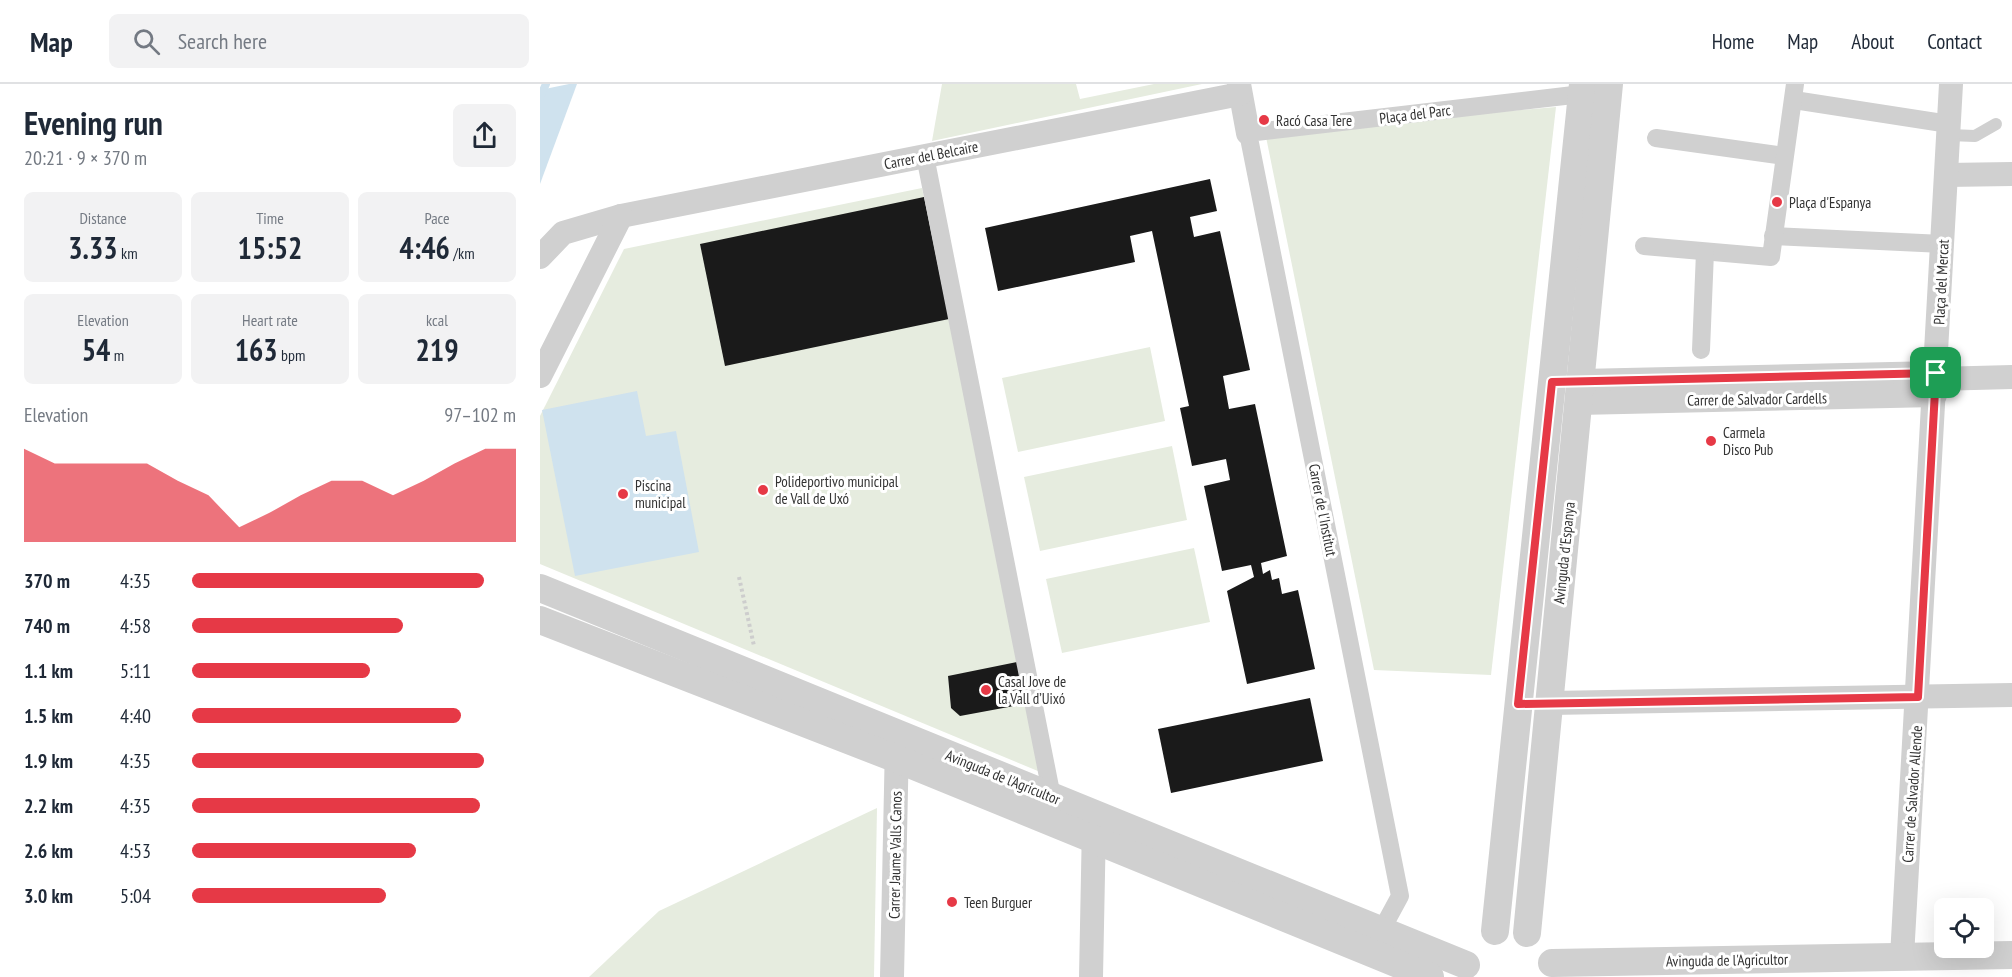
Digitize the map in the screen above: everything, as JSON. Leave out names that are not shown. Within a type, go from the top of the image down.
[{"type":"street","points":[[1951,84],[1947,175],[2012,174]]},
{"type":"street","name":"Plaça del Parc","points":[[1248,133],[1596,88]]},
{"type":"street","name":"Avinguda d'Espanya","points":[[1527,933],[1580,392],[1596,88]]},
{"type":"street","name":"Avinguda d'Espanya","points":[[1495,932],[1551,393],[1596,88]]},
{"type":"street","name":"Carrer de l'Institut","points":[[1240,89],[1400,896],[1381,932]]},
{"type":"street","name":"Carrer del Belcaire","points":[[540,257],[563,233],[621,216],[925,156],[1240,89]]},
{"type":"street","points":[[1644,246],[1771,257],[1795,92],[1949,129]]},
{"type":"street","points":[[1656,138],[1784,156]]},
{"type":"street","points":[[925,156],[1052,797]]},
{"type":"street","name":"Plaça del Mercat","points":[[1936,383],[1947,175]]},
{"type":"street","points":[[540,376],[621,216]]},
{"type":"street","points":[[1773,236],[1943,244]]},
{"type":"street","points":[[1701,350],[1705,252]]},
{"type":"street","points":[[1936,383],[2012,377]]},
{"type":"street","name":"Carrer de Salvador Cardells","points":[[1580,392],[1936,383]]},
{"type":"street","name":"Carrer de Salvador Allende","points":[[1902,957],[1936,383]]},
{"type":"street","points":[[1551,393],[1580,392]]},
{"type":"street","name":"Avinguda de l'Agricultor","points":[[540,588],[761,678],[897,746],[1094,827],[1430,977]]},
{"type":"street","name":"Avinguda de l'Agricultor","points":[[540,620],[897,746],[1052,797],[1094,827],[1381,932],[1467,971]]},
{"type":"street","points":[[1518,704],[2012,695]]},
{"type":"street","name":"Carrer Jaume Valls Canos","points":[[892,977],[897,746]]},
{"type":"street","points":[[1091,977],[1094,827]]},
{"type":"street","points":[[1467,971],[1495,932],[1527,933],[1552,970]]},
{"type":"street","name":"Avinguda de l'Agricultor","points":[[1552,970],[2012,955]]},
{"type":"street","points":[[1902,957],[1923,977]]},
{"type":"lane","points":[[1949,129],[1975,136],[1996,124]]},
{"type":"path","points":[[739,577],[761,678]]},
{"type":"shaded area","points":[[942,84],[1076,84],[1080,99],[1154,84],[1202,84],[932,141]]},
{"type":"shaded area","points":[[1556,107],[1491,675],[1374,670],[1265,132]]},
{"type":"shaded area","name":"Polideportivo municipal de Vall de Uxó","points":[[922,188],[1045,774],[540,564],[540,416],[624,249]]},
{"type":"shaded area","points":[[1150,347],[1165,421],[1018,452],[1002,378]]},
{"type":"shaded area","points":[[1172,446],[1187,520],[1040,551],[1024,477]]},
{"type":"shaded area","points":[[1194,548],[1210,622],[1062,653],[1046,579]]},
{"type":"shaded area","points":[[877,808],[874,977],[589,977],[659,911]]},
{"type":"water","points":[[577,84],[540,184],[540,90]]},
{"type":"water","name":"Piscina municipal","points":[[637,391],[646,436],[676,431],[699,552],[575,576],[542,410]]},
{"type":"building","points":[[1210,179],[1217,211],[1190,217],[1194,237],[1220,231],[1250,370],[1223,376],[1229,409],[1255,404],[1287,556],[1261,563],[1263,574],[1270,570],[1272,580],[1279,578],[1282,594],[1298,590],[1315,669],[1247,684],[1227,591],[1254,577],[1251,565],[1222,571],[1204,486],[1230,480],[1226,459],[1192,466],[1180,408],[1189,406],[1152,231],[1130,236],[1135,262],[998,291],[985,228]]},
{"type":"building","points":[[924,197],[949,319],[725,366],[700,244]]},
{"type":"building","name":"Casal Jove de la Vall d’Uixó","points":[[1017,662],[1025,704],[960,716],[951,708],[948,676]]},
{"type":"building","points":[[1310,698],[1323,761],[1171,793],[1158,729]]},
{"type":"waterway","points":[[540,97],[546,84]]},
{"type":"place","name":"Racó Casa Tere","points":[[1264,120]]},
{"type":"place","name":"Plaça d'Espanya","points":[[1777,202]]},
{"type":"place","name":"Carmela Disco Pub","points":[[1711,441]]},
{"type":"place","name":"Polideportivo municipal de Vall de Uxó","points":[[763,490]]},
{"type":"place","name":"Piscina municipal","points":[[623,494]]},
{"type":"place","name":"Casal Jove de la Vall d’Uixó","points":[[986,690]]},
{"type":"place","name":"Teen Burguer","points":[[952,902]]},
{"type":"route","points":[[1936,373],[1918,697],[1518,704],[1552,382],[1936,373]]}]
